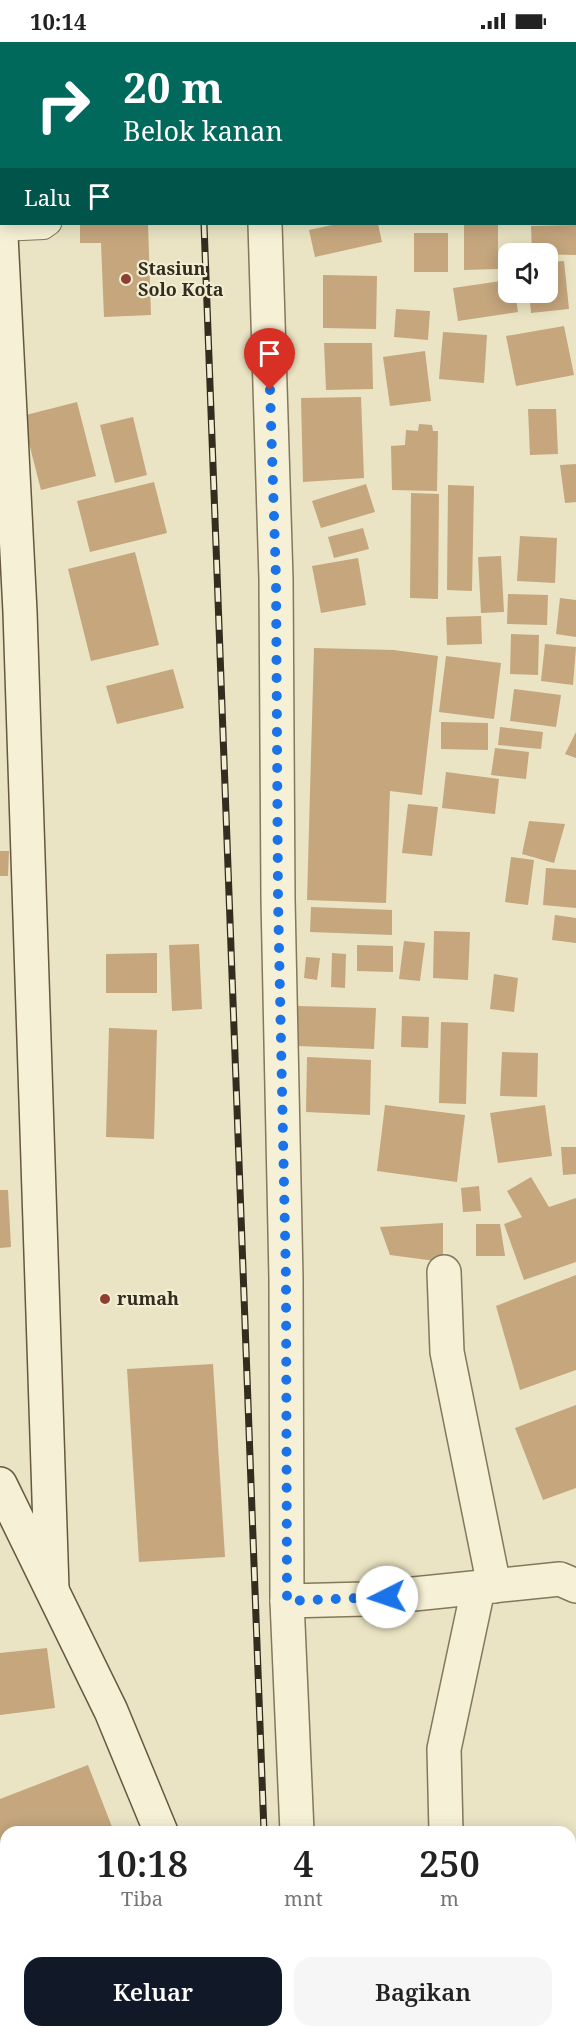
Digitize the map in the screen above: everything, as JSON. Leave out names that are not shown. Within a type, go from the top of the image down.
[{"type":"street","points":[[0,216],[10,612],[52,1589]]},
{"type":"street","points":[[265,225],[276,579],[278,910],[286,1279],[287,1601],[297,1826]]},
{"type":"street","points":[[444,1272],[447,1352],[486,1587],[444,1749],[446,1826]]},
{"type":"street","points":[[0,1484],[111,1711],[159,1826]]},
{"type":"street","points":[[287,1601],[364,1599],[560,1579],[576,1586]]},
{"type":"lane","points":[[0,231],[44,229],[50,225]]},
{"type":"building","name":"Stasiun Solo Kota","points":[[80,225],[148,225],[151,315],[104,317],[101,243],[80,243]]},
{"type":"building","points":[[332,225],[378,225],[382,242],[315,257],[309,230]]},
{"type":"building","points":[[464,225],[498,225],[498,269],[464,270]]},
{"type":"building","points":[[576,225],[576,255],[558,255],[558,243],[532,243],[531,226]]},
{"type":"building","points":[[414,233],[448,233],[448,272],[414,272]]},
{"type":"building","points":[[558,261],[564,261],[569,309],[531,313],[530,303],[558,303]]},
{"type":"building","points":[[323,275],[377,276],[376,329],[323,328]]},
{"type":"building","points":[[498,281],[498,303],[517,303],[518,312],[458,321],[453,288]]},
{"type":"building","points":[[396,309],[430,311],[428,340],[394,337]]},
{"type":"building","points":[[564,326],[574,375],[516,386],[506,336]]},
{"type":"building","points":[[443,332],[487,335],[484,383],[439,379]]},
{"type":"building","points":[[324,343],[372,343],[373,389],[326,390]]},
{"type":"building","points":[[425,351],[431,401],[390,406],[383,357]]},
{"type":"building","points":[[361,397],[364,478],[303,482],[301,398]]},
{"type":"building","points":[[77,402],[96,476],[41,490],[22,416]]},
{"type":"building","points":[[528,409],[556,409],[558,454],[530,455]]},
{"type":"building","points":[[133,417],[147,475],[115,483],[100,425]]},
{"type":"building","points":[[419,424],[432,425],[433,431],[438,431],[437,491],[392,490],[391,446],[405,445],[406,430],[418,431]]},
{"type":"building","points":[[576,464],[576,502],[565,503],[560,465]]},
{"type":"building","points":[[154,482],[167,533],[90,552],[77,501]]},
{"type":"building","points":[[366,484],[375,512],[321,528],[312,501]]},
{"type":"building","points":[[448,485],[474,486],[472,591],[447,590]]},
{"type":"building","points":[[411,493],[439,494],[438,599],[410,598]]},
{"type":"building","points":[[363,528],[369,549],[334,558],[328,537]]},
{"type":"building","points":[[520,536],[557,538],[555,583],[517,581]]},
{"type":"building","points":[[135,552],[159,645],[91,661],[68,569]]},
{"type":"building","points":[[501,556],[504,612],[481,613],[478,557]]},
{"type":"building","points":[[358,558],[366,605],[321,613],[312,566]]},
{"type":"building","points":[[508,594],[548,595],[547,625],[507,624]]},
{"type":"building","points":[[560,598],[576,600],[576,637],[556,634]]},
{"type":"building","points":[[481,616],[482,644],[447,645],[446,617]]},
{"type":"building","points":[[511,634],[539,635],[538,675],[510,674]]},
{"type":"building","points":[[545,644],[576,647],[573,685],[541,681]]},
{"type":"building","points":[[314,648],[394,650],[438,656],[422,795],[390,791],[386,903],[307,900]]},
{"type":"building","points":[[446,656],[501,663],[494,719],[439,712]]},
{"type":"building","points":[[173,669],[184,708],[117,724],[106,686]]},
{"type":"building","points":[[514,689],[561,695],[556,727],[510,721]]},
{"type":"building","points":[[441,722],[488,723],[488,750],[441,749]]},
{"type":"building","points":[[500,727],[543,732],[541,749],[498,745]]},
{"type":"building","points":[[576,732],[576,758],[565,754]]},
{"type":"building","points":[[495,748],[529,752],[526,779],[491,775]]},
{"type":"building","points":[[446,772],[499,779],[495,814],[442,808]]},
{"type":"building","points":[[408,804],[438,807],[432,856],[402,853]]},
{"type":"building","points":[[529,821],[565,824],[554,863],[522,854]]},
{"type":"building","points":[[0,851],[9,851],[8,876],[0,876]]},
{"type":"building","points":[[511,857],[534,860],[528,905],[505,902]]},
{"type":"building","points":[[546,868],[576,870],[576,908],[543,905]]},
{"type":"building","points":[[311,907],[392,910],[392,935],[310,932]]},
{"type":"building","points":[[555,915],[576,918],[576,943],[552,940]]},
{"type":"building","points":[[434,931],[470,932],[468,980],[433,978]]},
{"type":"building","points":[[404,941],[425,943],[420,981],[399,979]]},
{"type":"building","points":[[199,944],[202,1009],[172,1011],[169,945]]},
{"type":"building","points":[[357,945],[393,946],[393,972],[357,971]]},
{"type":"building","points":[[157,953],[157,993],[106,993],[106,954]]},
{"type":"building","points":[[332,953],[346,954],[345,988],[331,987]]},
{"type":"building","points":[[306,957],[320,958],[317,980],[304,978]]},
{"type":"building","points":[[494,974],[518,978],[514,1012],[490,1009]]},
{"type":"building","points":[[298,1006],[376,1008],[374,1049],[298,1046]]},
{"type":"building","points":[[402,1016],[429,1017],[428,1048],[401,1047]]},
{"type":"building","points":[[441,1022],[468,1023],[466,1104],[439,1103]]},
{"type":"building","points":[[109,1028],[157,1030],[154,1139],[106,1137]]},
{"type":"building","points":[[502,1052],[538,1053],[537,1097],[500,1096]]},
{"type":"building","points":[[307,1057],[371,1060],[370,1115],[306,1112]]},
{"type":"building","points":[[385,1105],[465,1115],[457,1182],[377,1171]]},
{"type":"building","points":[[545,1105],[552,1156],[498,1163],[490,1113]]},
{"type":"building","points":[[561,1147],[576,1147],[576,1174],[563,1175]]},
{"type":"building","points":[[531,1177],[549,1207],[576,1198],[576,1262],[524,1280],[504,1224],[522,1217],[507,1191]]},
{"type":"building","points":[[479,1186],[481,1211],[463,1212],[461,1188]]},
{"type":"building","points":[[0,1190],[8,1190],[11,1247],[0,1248]]},
{"type":"building","points":[[443,1223],[443,1262],[390,1255],[380,1227]]},
{"type":"building","points":[[476,1224],[500,1224],[505,1256],[476,1256]]},
{"type":"building","points":[[576,1275],[576,1370],[520,1390],[496,1306]]},
{"type":"building","points":[[213,1364],[225,1557],[139,1562],[127,1369]]},
{"type":"building","points":[[576,1405],[576,1488],[543,1500],[515,1428]]},
{"type":"building","points":[[47,1648],[55,1708],[0,1715],[0,1653]]},
{"type":"building","points":[[88,1765],[112,1826],[0,1826],[0,1799]]},
{"type":"railway","points":[[204,225],[264,1826]]},
{"type":"place","name":"Stasiun Solo Kota","points":[[126,279]]},
{"type":"place","name":"rumah","points":[[105,1299]]},
{"type":"route","points":[[270,390],[276,579],[278,899],[286,1279],[287,1601],[387,1597]]}]
